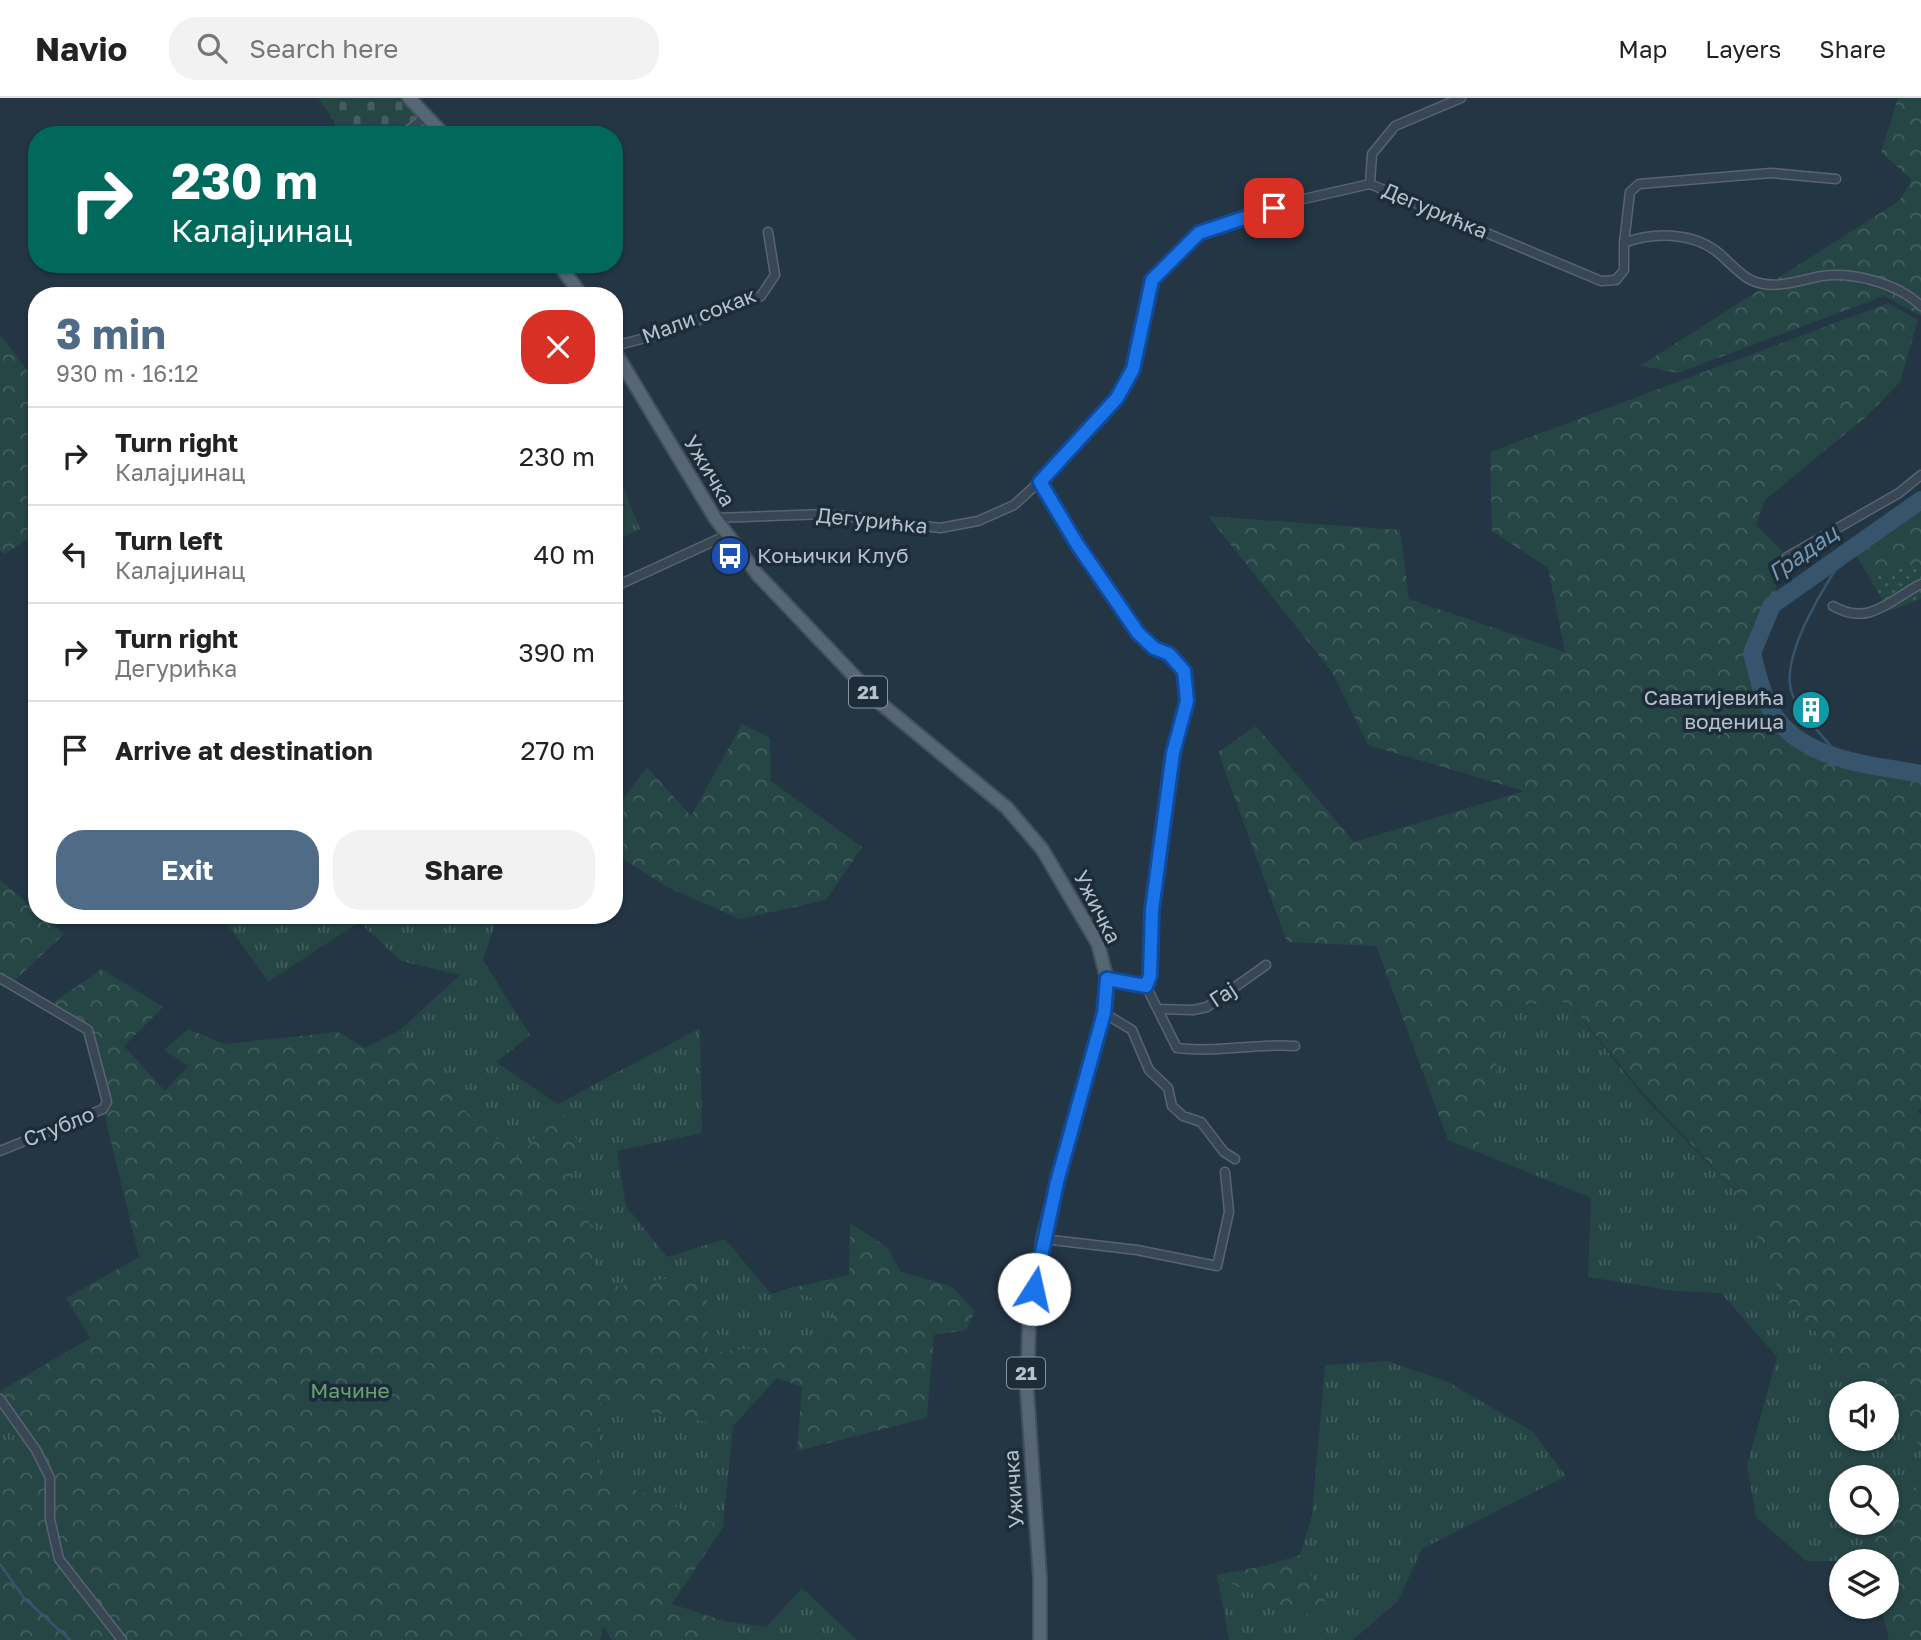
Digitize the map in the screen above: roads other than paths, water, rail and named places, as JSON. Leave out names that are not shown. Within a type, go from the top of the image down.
[{"type":"main road","points":[[409,98],[436,126]]},
{"type":"main road","name":"Ужичка","points":[[623,363],[715,518],[766,585],[871,695],[997,799],[1027,829],[1051,861],[1098,944],[1107,979],[1104,1013],[1043,1239],[1030,1314],[1026,1373],[1040,1578],[1040,1640]]},
{"type":"street","points":[[1370,184],[1373,154],[1395,126],[1461,98]]},
{"type":"street","points":[[414,126],[427,116]]},
{"type":"street","name":"Дегурићка","points":[[715,518],[827,514],[940,528],[978,521],[1014,505],[1040,482],[1117,398],[1133,369],[1152,280],[1199,233],[1299,200],[1370,184],[1601,281],[1616,280],[1624,270],[1630,192],[1639,184],[1771,173],[1836,179]]},
{"type":"street","name":"Мали сокак","points":[[623,345],[761,296],[775,275],[768,232]]},
{"type":"street","points":[[1624,243],[1645,235],[1673,236],[1713,248],[1753,281],[1783,285],[1823,276],[1857,275],[1913,298],[1921,306]]},
{"type":"street","points":[[1787,556],[1899,494],[1921,475]]},
{"type":"street","points":[[1040,482],[1077,544],[1138,633],[1154,648],[1169,654],[1184,671],[1187,701],[1173,753],[1152,910],[1150,976],[1146,986],[1177,1048],[1194,1050],[1264,1043],[1294,1046]]},
{"type":"street","points":[[623,583],[727,536]]},
{"type":"street","points":[[1832,606],[1847,615],[1867,614],[1890,604],[1921,584]]},
{"type":"street","name":"Гај","points":[[1158,1009],[1193,1010],[1207,1007],[1266,965]]},
{"type":"street","name":"Стубло","points":[[0,978],[88,1030],[107,1102],[103,1109],[0,1151]]},
{"type":"street","points":[[1107,979],[1146,986]]},
{"type":"street","points":[[1104,1013],[1132,1030],[1149,1070],[1168,1088],[1172,1106],[1183,1116],[1201,1122],[1224,1152],[1235,1159]]},
{"type":"street","points":[[1043,1239],[1137,1250],[1217,1266],[1229,1212],[1225,1172]]},
{"type":"street","points":[[0,1399],[36,1450],[50,1478],[50,1519],[59,1559],[122,1640]]},
{"type":"waterway","name":"Градац","points":[[1921,500],[1772,605],[1752,653],[1771,710],[1799,740],[1817,750],[1858,763],[1921,774]]},
{"type":"waterway","points":[[1843,760],[1799,707],[1791,690],[1790,674],[1793,656],[1809,616],[1851,547]]},
{"type":"waterway","points":[[0,1564],[24,1598],[70,1640]]},
{"type":"place","name":"Коњички Клуб","points":[[730,556]]},
{"type":"place","name":"Саватијевића воденица","points":[[1811,710]]},
{"type":"park label","name":"Мачине","points":[[350,1391]]}]
